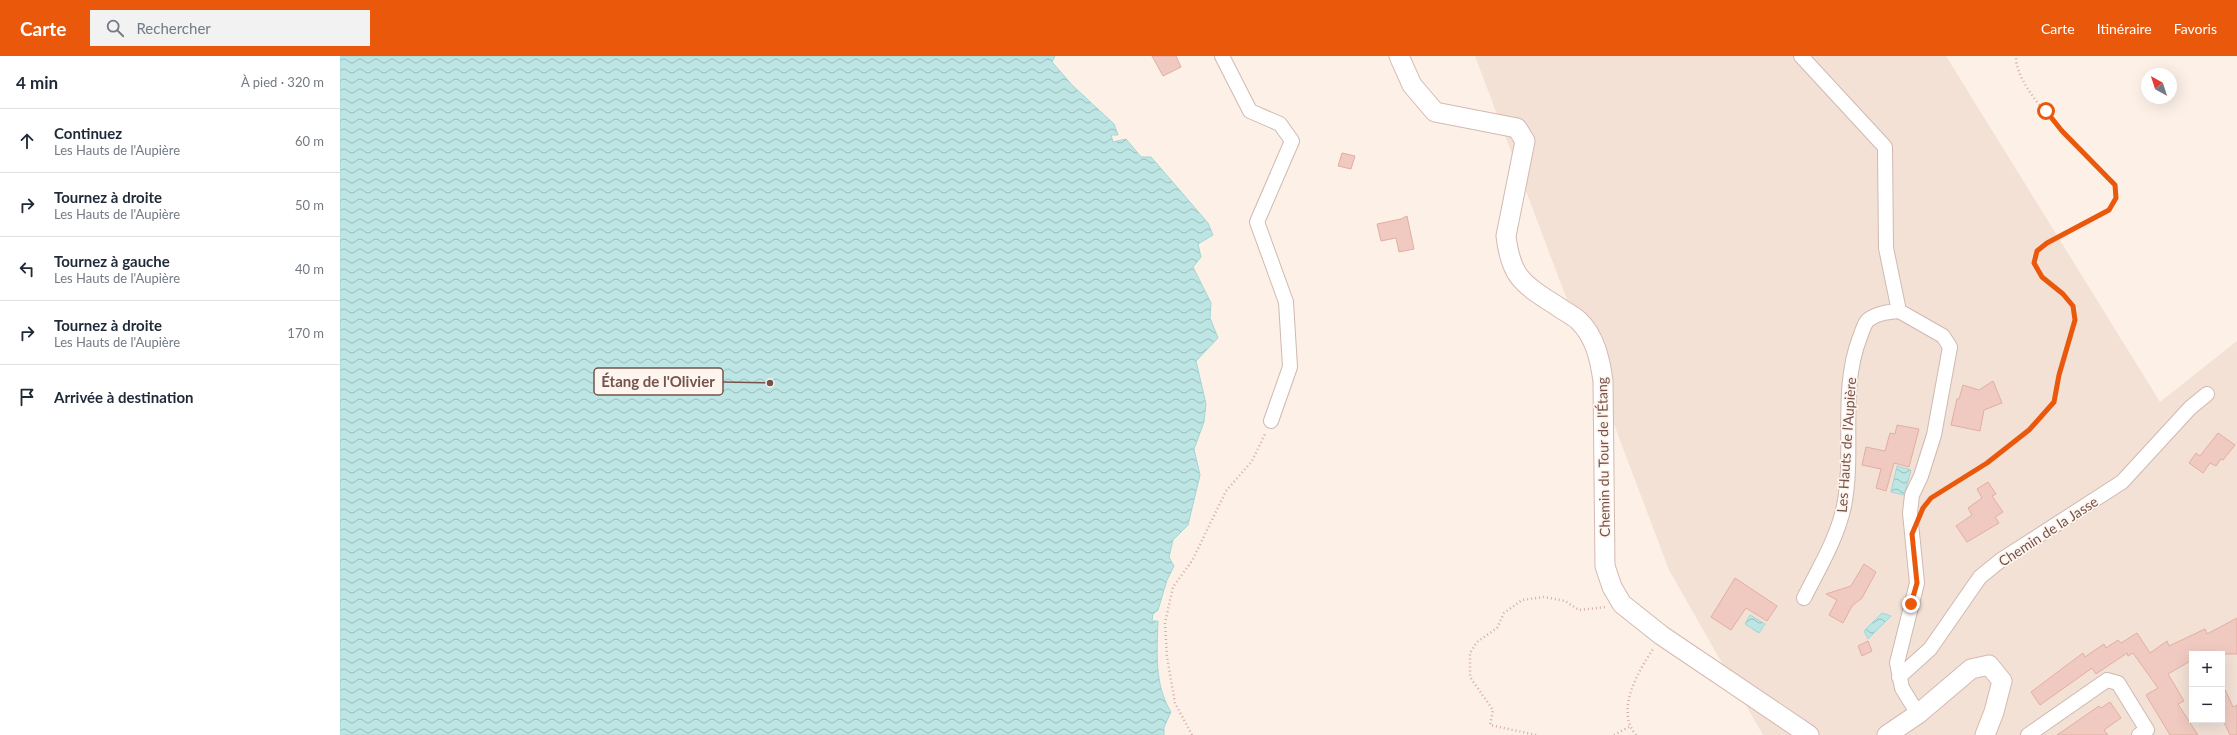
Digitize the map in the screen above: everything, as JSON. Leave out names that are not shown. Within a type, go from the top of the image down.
[{"type":"street","points":[[1222,56],[1250,111],[1280,124],[1292,141],[1257,222],[1286,302],[1290,367],[1271,421]]},
{"type":"street","name":"Chemin du Tour de l'Étang","points":[[1399,56],[1412,85],[1435,112],[1517,128],[1525,141],[1506,236],[1507,249],[1513,269],[1529,288],[1578,320],[1598,352],[1604,381],[1606,566],[1612,587],[1622,604],[1661,635],[1809,735]]},
{"type":"street","points":[[1801,56],[1885,147],[1886,248],[1899,311],[1943,336],[1950,346],[1934,435],[1921,476],[1912,494],[1910,513],[1917,583],[1897,663],[1902,688],[1918,714]]},
{"type":"street","name":"Les Hauts de l'Aupière","points":[[1804,598],[1837,531],[1844,504],[1848,460],[1847,404],[1854,354],[1866,321],[1877,314],[1899,311]]},
{"type":"street","name":"Chemin de la Jasse","points":[[1899,677],[1930,649],[1980,578],[2001,560],[2122,482],[2190,408],[2208,394]]},
{"type":"street","points":[[1887,735],[1918,714],[1970,669],[1989,665],[2002,680],[1994,712],[1985,735]]},
{"type":"street","points":[[2028,735],[2107,680],[2118,683],[2147,730],[2139,735]]},
{"type":"path","points":[[1923,508],[1931,498],[1987,463],[2029,430],[2054,402],[2059,375],[2075,320],[2073,306],[2063,294],[2042,277],[2034,263],[2037,251],[2047,243],[2109,210],[2116,198],[2115,185],[2062,131],[2024,84],[2016,66],[2016,56]]},
{"type":"path","points":[[1192,735],[1175,703],[1167,657],[1165,623],[1173,587],[1192,561],[1226,491],[1252,461],[1271,421]]},
{"type":"path","points":[[1536,735],[1490,725],[1493,710],[1470,677],[1470,653],[1477,642],[1497,628],[1504,613],[1522,600],[1544,597],[1565,601],[1580,610],[1622,604]]},
{"type":"path","points":[[1636,735],[1629,727],[1628,707],[1637,674],[1661,635]]},
{"type":"path","points":[[1614,735],[1629,727]]},
{"type":"shaded area","points":[[1475,56],[1946,56],[2160,402],[2237,341],[2237,735],[1763,735],[1669,570]]},
{"type":"water","points":[[340,56],[1055,56],[1052,62],[1072,85],[1114,124],[1118,135],[1111,135],[1113,142],[1126,139],[1141,157],[1151,157],[1208,223],[1213,235],[1198,244],[1201,257],[1193,267],[1211,303],[1210,318],[1218,338],[1196,361],[1206,404],[1204,422],[1194,449],[1200,475],[1188,525],[1173,540],[1169,557],[1174,566],[1167,580],[1158,610],[1153,614],[1152,621],[1158,621],[1157,656],[1159,679],[1171,712],[1164,727],[1164,735],[340,735]]},
{"type":"water","points":[[1897,466],[1911,470],[1904,495],[1891,492]]},
{"type":"water","points":[[1882,613],[1891,616],[1868,639],[1864,631]]},
{"type":"water","points":[[1750,615],[1765,624],[1759,633],[1745,624]]},
{"type":"building","points":[[1152,56],[1176,56],[1181,67],[1163,76]]},
{"type":"building","points":[[1342,153],[1355,156],[1351,169],[1338,166]]},
{"type":"building","points":[[1407,216],[1414,249],[1399,252],[1396,238],[1381,241],[1377,224],[1401,219]]},
{"type":"building","points":[[1993,381],[2002,403],[1984,410],[1980,431],[1951,425],[1957,399],[1959,399],[1963,385],[1979,390]]},
{"type":"building","points":[[1897,425],[1919,429],[1909,467],[1894,463],[1886,491],[1876,488],[1881,469],[1862,465],[1866,447],[1885,451],[1890,433],[1895,434]]},
{"type":"building","points":[[2218,433],[2235,445],[2223,460],[2221,459],[2216,466],[2210,463],[2203,473],[2189,463],[2196,453],[2200,456]]},
{"type":"building","points":[[1988,482],[1996,494],[1992,496],[2003,512],[1995,517],[1999,523],[1967,542],[1956,526],[1972,515],[1968,508],[1982,498],[1977,489]]},
{"type":"building","points":[[1864,564],[1876,572],[1862,598],[1852,606],[1843,623],[1829,615],[1837,600],[1826,594],[1851,586]]},
{"type":"building","points":[[1735,578],[1777,606],[1767,621],[1746,608],[1731,630],[1711,617]]},
{"type":"building","points":[[2237,618],[2237,654],[2225,654],[2225,651],[2189,651],[2189,662],[2168,674],[2184,701],[2178,704],[2198,735],[2170,735],[2146,695],[2158,688],[2133,653],[2128,656],[2127,653],[2096,674],[2092,668],[2040,705],[2031,692],[2083,653],[2085,657],[2104,644],[2106,648],[2118,640],[2121,643],[2137,633],[2150,653],[2167,641],[2169,646],[2205,629],[2207,634]]},
{"type":"building","points":[[1868,641],[1872,651],[1862,656],[1858,646]]},
{"type":"building","points":[[2225,690],[2233,707],[2237,705],[2237,735],[2230,735],[2224,723]]},
{"type":"building","points":[[2110,702],[2121,718],[2104,730],[2108,735],[2057,735],[2099,706],[2101,708]]},
{"type":"place","name":"Étang de l'Olivier","points":[[770,383]]},
{"type":"route","points":[[1911,604],[1917,583],[1912,534],[1923,508],[1931,498],[1987,463],[2029,430],[2054,402],[2059,375],[2075,320],[2073,306],[2063,294],[2042,277],[2034,263],[2037,251],[2047,243],[2109,210],[2116,198],[2115,185],[2104,172],[2062,131],[2046,111]]}]
